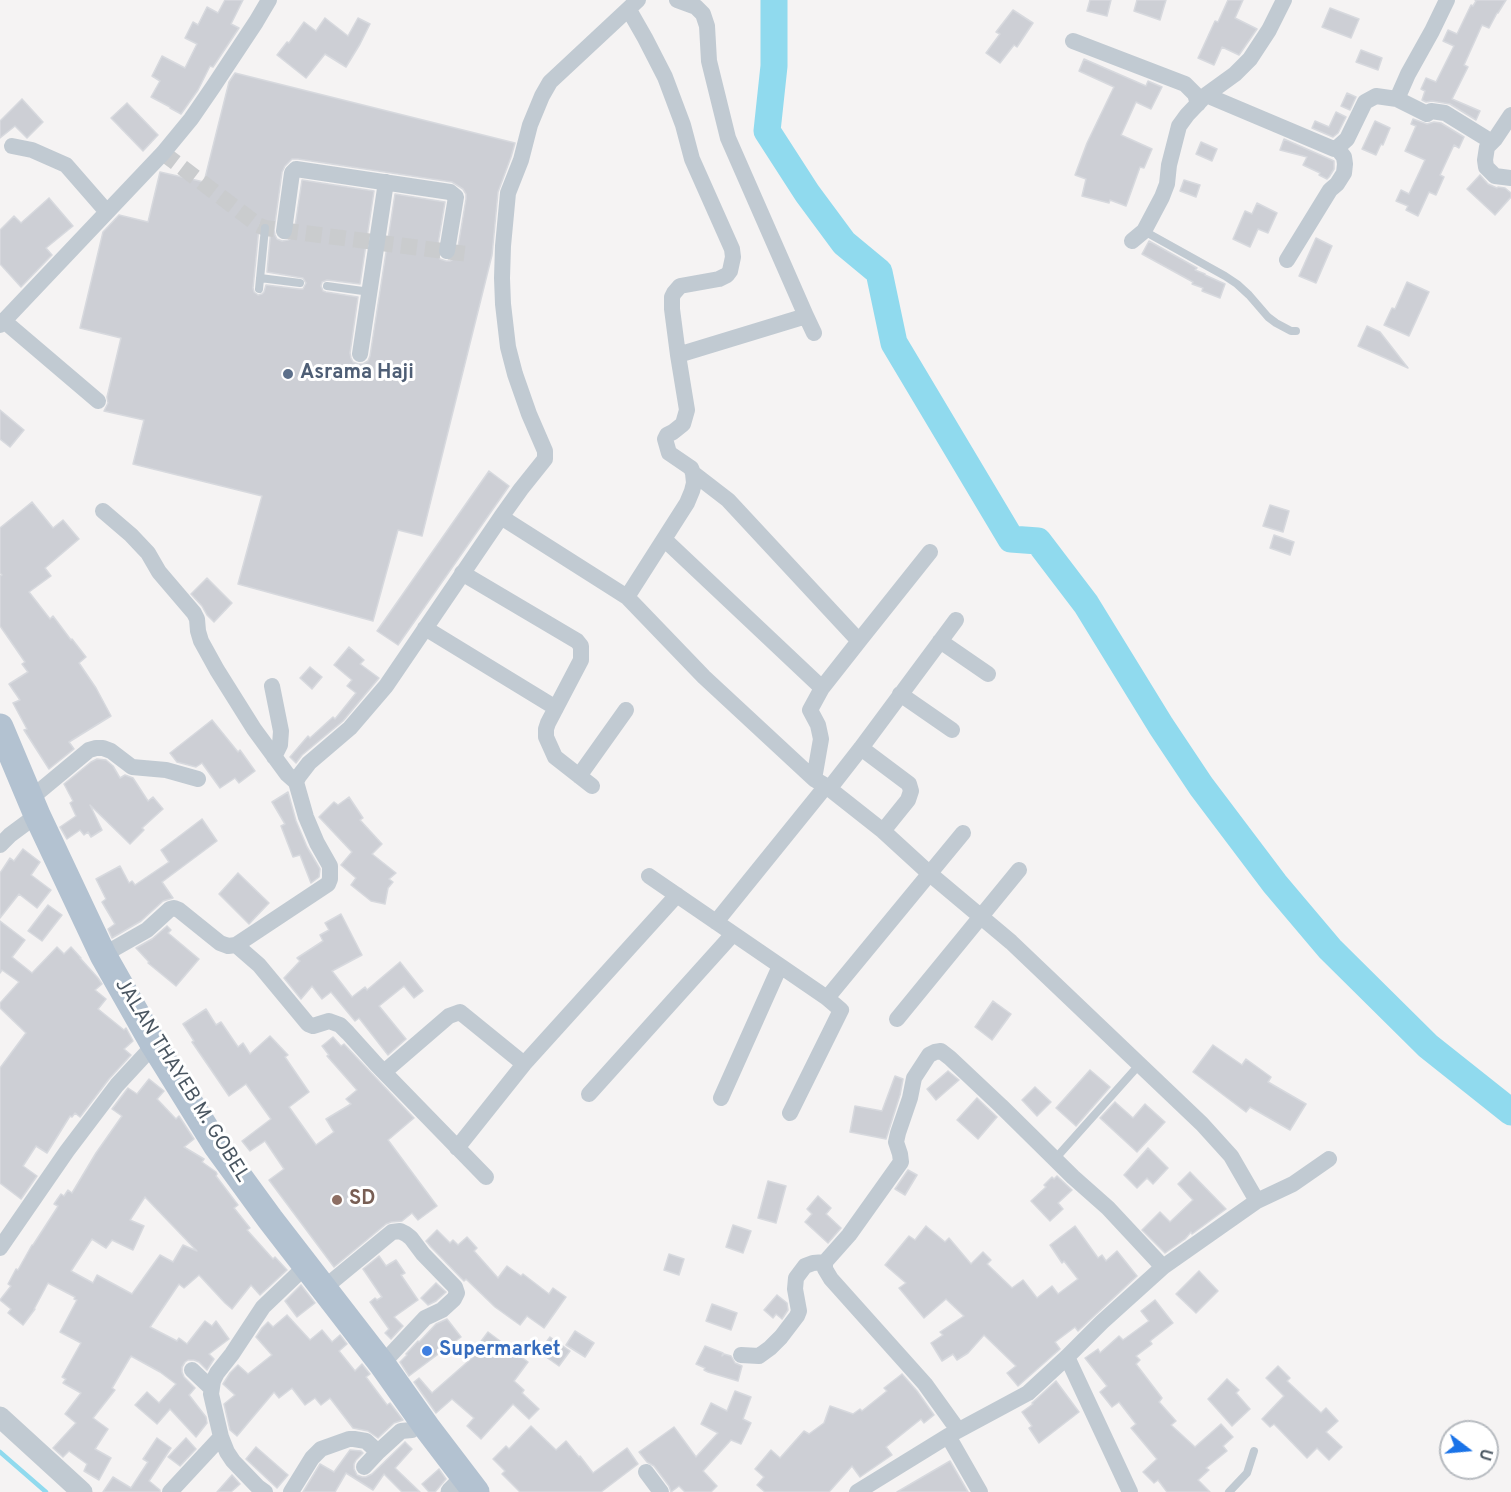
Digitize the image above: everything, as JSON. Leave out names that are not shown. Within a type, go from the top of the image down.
[{"type":"main road","name":"JALAN THAYEB M. GOBEL","points":[[0,727],[33,807],[103,955],[154,1044],[216,1145],[382,1364],[423,1421],[464,1487]]},
{"type":"street","points":[[98,401],[2,323],[163,153],[191,119],[269,0]]},
{"type":"street","points":[[677,0],[696,7],[703,14],[707,26],[709,61],[728,138],[814,333]]},
{"type":"street","points":[[1138,236],[1162,197],[1167,184],[1169,165],[1179,126],[1186,115],[1250,59],[1269,30],[1284,0]]},
{"type":"street","points":[[1397,99],[1447,0]]},
{"type":"street","points":[[296,782],[303,768],[350,728],[386,686],[501,517],[545,459],[546,455],[515,374],[508,347],[502,278],[508,193],[521,160],[530,125],[550,82],[633,5],[683,125],[692,159],[732,249],[732,263],[727,275],[719,279],[680,286],[672,297],[687,410],[686,418],[681,426],[667,435],[665,440],[669,453],[691,468],[694,483],[692,491],[664,539],[627,597]]},
{"type":"street","points":[[1073,41],[1185,84],[1202,100],[1337,148],[1344,157],[1344,173],[1330,190],[1287,260]]},
{"type":"street","points":[[1337,148],[1347,139],[1365,102],[1376,96],[1397,99],[1428,114],[1431,111],[1445,113],[1492,142]]},
{"type":"street","points":[[1511,115],[1487,147],[1485,160],[1486,167],[1495,176],[1511,178]]},
{"type":"street","points":[[12,146],[32,150],[66,165],[107,212]]},
{"type":"street","points":[[284,231],[290,179],[296,169],[450,192],[456,197],[447,251]]},
{"type":"street","points":[[360,354],[386,182]]},
{"type":"street","points":[[678,355],[806,316]]},
{"type":"street","points":[[693,473],[728,500],[859,641]]},
{"type":"street","points":[[103,511],[131,535],[147,553],[159,572],[194,614],[201,641],[217,670],[254,729],[287,774],[296,782],[316,843],[330,866],[328,882],[236,945],[220,944],[174,908],[147,930],[103,955]]},
{"type":"street","points":[[501,517],[627,597],[704,677],[823,785],[883,831],[1011,942],[1202,1124],[1230,1156],[1257,1201]]},
{"type":"street","points":[[664,539],[822,688]]},
{"type":"street","points":[[823,785],[818,725],[810,710],[822,688],[930,552]]},
{"type":"street","points":[[462,573],[577,641],[581,646],[581,660],[546,729],[547,743],[555,757],[586,781],[626,710]]},
{"type":"street","points":[[716,922],[823,785],[861,748],[956,620]]},
{"type":"street","points":[[425,628],[556,708]]},
{"type":"street","points":[[940,641],[988,674]]},
{"type":"street","points":[[272,686],[282,740],[274,757]]},
{"type":"street","points":[[900,694],[952,730]]},
{"type":"street","points":[[0,845],[33,807],[89,750],[103,748],[111,751],[132,767],[166,770],[198,779]]},
{"type":"street","points":[[861,748],[909,784],[911,791],[908,801],[883,831]]},
{"type":"street","points":[[827,998],[963,833]]},
{"type":"street","points":[[897,1019],[1019,870]]},
{"type":"street","points":[[649,876],[827,998],[841,1010],[790,1113]]},
{"type":"street","points":[[457,1148],[524,1064],[677,895]]},
{"type":"street","points":[[589,1094],[733,934]]},
{"type":"street","points":[[236,945],[259,965],[308,1024],[313,1026],[329,1021],[340,1025],[486,1177]]},
{"type":"street","points":[[721,1098],[780,966]]},
{"type":"street","points":[[384,1072],[449,1016],[460,1012],[524,1064]]},
{"type":"street","points":[[0,1248],[67,1151],[117,1085],[154,1044]]},
{"type":"street","points":[[741,1355],[759,1356],[781,1337],[799,1311],[795,1289],[796,1278],[805,1266],[825,1262],[855,1226],[901,1162],[896,1142],[914,1078],[929,1055],[935,1052],[941,1051],[950,1058],[1001,1106],[1108,1208],[1163,1268]]},
{"type":"street","points":[[857,1492],[953,1433],[1028,1393],[1102,1322],[1163,1268],[1257,1201],[1293,1184],[1329,1160]]},
{"type":"street","points":[[324,1288],[392,1232],[399,1231],[411,1238],[455,1287],[457,1293],[454,1299],[439,1312],[425,1318],[382,1364]]},
{"type":"street","points":[[825,1262],[827,1274],[831,1279],[925,1384],[953,1433],[980,1492]]},
{"type":"street","points":[[265,1492],[233,1461],[227,1452],[212,1402],[211,1388],[217,1373],[263,1307],[307,1265]]},
{"type":"street","points":[[1067,1357],[1130,1492]]},
{"type":"street","points":[[192,1370],[211,1388]]},
{"type":"street","points":[[0,1417],[82,1492]]},
{"type":"street","points":[[364,1467],[402,1431],[412,1430],[423,1421]]},
{"type":"street","points":[[170,1492],[221,1437]]},
{"type":"street","points":[[291,1492],[312,1458],[321,1449],[354,1439],[366,1441],[378,1452]]},
{"type":"street","points":[[646,1472],[661,1492]]},
{"type":"lane","points":[[259,289],[265,228]]},
{"type":"lane","points":[[1138,236],[1225,276],[1249,295],[1276,324],[1296,331]]},
{"type":"lane","points":[[260,278],[300,283]]},
{"type":"lane","points":[[327,286],[370,292]]},
{"type":"lane","points":[[1055,1159],[1139,1065]]},
{"type":"lane","points":[[1228,1492],[1247,1473],[1254,1451]]},
{"type":"building","points":[[225,0],[243,0],[231,24],[239,28],[213,67],[210,66],[198,90],[181,114],[151,97],[160,81],[152,76],[162,56],[185,68],[197,44],[185,38],[193,22],[198,25],[207,7],[218,13]]},
{"type":"building","points":[[1090,0],[1111,0],[1107,16],[1087,11]]},
{"type":"building","points":[[1137,0],[1166,0],[1160,20],[1134,11]]},
{"type":"building","points":[[1228,0],[1243,0],[1235,18],[1257,29],[1239,55],[1222,47],[1214,65],[1198,58],[1215,21],[1218,22]]},
{"type":"building","points":[[1475,0],[1506,0],[1489,28],[1482,25],[1464,65],[1468,67],[1452,99],[1480,111],[1476,120],[1450,104],[1422,100],[1425,91],[1421,89],[1426,78],[1436,82],[1454,46],[1443,41],[1448,30],[1457,34]]},
{"type":"building","points":[[1330,8],[1359,19],[1351,38],[1322,27]]},
{"type":"building","points":[[1013,10],[1033,23],[1017,47],[1014,45],[1000,63],[986,53],[1000,34],[996,32]]},
{"type":"building","points":[[325,18],[348,36],[358,18],[370,24],[346,67],[325,54],[306,78],[277,55],[304,22],[316,31]]},
{"type":"building","points":[[1361,50],[1382,58],[1378,70],[1356,62]]},
{"type":"building","points":[[1084,59],[1146,86],[1148,81],[1162,87],[1151,109],[1136,102],[1121,135],[1152,149],[1144,168],[1140,167],[1126,206],[1110,200],[1109,203],[1082,196],[1086,179],[1075,175],[1087,143],[1114,87],[1079,71]]},
{"type":"building","name":"Asrama Haji","points":[[235,73],[515,143],[498,192],[492,255],[422,536],[398,530],[373,621],[238,584],[262,496],[133,464],[144,420],[104,411],[108,403],[107,397],[121,338],[80,328],[103,232],[119,215],[148,222],[160,172],[204,182],[229,82]],"holes":[[[292,159],[452,182],[463,189],[466,194],[457,253],[450,261],[440,259],[437,254],[445,202],[395,194],[370,356],[363,364],[353,362],[350,353],[358,297],[326,292],[321,286],[322,282],[327,280],[360,284],[374,191],[302,180],[293,237],[282,241],[277,239],[274,230],[282,172]],[[265,222],[269,223],[271,229],[267,272],[303,278],[306,283],[303,289],[266,285],[262,294],[258,295],[254,292],[259,227]]]},
{"type":"building","points":[[1347,93],[1356,97],[1350,110],[1341,106]]},
{"type":"building","points":[[22,99],[43,122],[27,138],[15,126],[0,138],[0,121]]},
{"type":"building","points":[[127,103],[158,135],[143,151],[111,118]]},
{"type":"building","points":[[1336,112],[1346,117],[1338,133],[1333,137],[1312,128],[1315,121],[1329,127]]},
{"type":"building","points":[[1413,119],[1427,124],[1441,123],[1464,137],[1459,148],[1454,145],[1440,175],[1444,177],[1436,195],[1429,192],[1418,216],[1406,210],[1408,206],[1396,201],[1401,190],[1409,194],[1425,160],[1405,151],[1416,126],[1411,124]]},
{"type":"building","points":[[1375,121],[1390,128],[1376,155],[1362,149]]},
{"type":"building","points":[[1284,139],[1334,161],[1334,169],[1329,177],[1327,179],[1303,165],[1307,157],[1280,150]]},
{"type":"building","points":[[1201,142],[1217,149],[1212,161],[1196,154]]},
{"type":"building","points":[[1480,175],[1488,184],[1497,188],[1505,188],[1511,193],[1511,197],[1495,215],[1467,189]]},
{"type":"building","points":[[1184,180],[1200,185],[1196,197],[1180,191]]},
{"type":"building","points":[[49,198],[73,226],[46,248],[52,255],[21,287],[0,264],[0,230],[14,216],[21,223]]},
{"type":"building","points":[[1257,203],[1277,213],[1268,233],[1258,229],[1250,247],[1233,239],[1245,211],[1252,214]]},
{"type":"building","points":[[1316,238],[1332,246],[1316,283],[1299,276]]},
{"type":"building","points":[[1149,241],[1197,268],[1195,270],[1225,284],[1220,298],[1202,291],[1203,288],[1192,284],[1193,282],[1142,254]]},
{"type":"building","points":[[1407,282],[1429,292],[1409,336],[1384,325],[1392,308],[1395,309]]},
{"type":"building","points":[[1367,326],[1380,332],[1408,368],[1358,346]]},
{"type":"building","points":[[0,410],[24,430],[10,447],[0,439]]},
{"type":"building","points":[[489,471],[509,486],[398,645],[377,631]]},
{"type":"building","points":[[32,502],[53,528],[63,520],[79,539],[45,568],[51,576],[29,592],[50,619],[53,616],[86,657],[79,663],[111,716],[69,742],[74,749],[49,769],[24,730],[27,729],[13,703],[20,700],[9,684],[28,672],[22,664],[25,662],[0,626],[0,576],[2,575],[0,573],[0,528]]},
{"type":"building","points":[[1270,505],[1289,511],[1283,532],[1263,526]]},
{"type":"building","points":[[1274,535],[1294,542],[1290,555],[1270,548]]},
{"type":"building","points":[[207,578],[232,603],[214,622],[191,594]]},
{"type":"building","points":[[349,647],[364,660],[360,664],[379,678],[343,721],[302,755],[296,763],[290,757],[308,736],[310,738],[333,717],[335,719],[356,693],[347,686],[352,680],[334,665]]},
{"type":"building","points":[[310,667],[322,677],[312,689],[300,678]]},
{"type":"building","points":[[212,720],[238,752],[240,750],[255,771],[239,783],[235,778],[220,788],[202,763],[196,767],[177,762],[170,753]]},
{"type":"building","points":[[97,759],[106,760],[113,766],[120,778],[125,775],[133,778],[148,801],[153,797],[163,809],[142,828],[144,830],[130,844],[90,805],[102,830],[91,837],[88,832],[84,835],[80,830],[67,839],[60,827],[76,816],[70,803],[73,801],[64,784]]},
{"type":"building","points":[[288,792],[296,821],[320,869],[319,877],[311,883],[300,855],[293,857],[281,826],[285,824],[272,802]]},
{"type":"building","points":[[349,797],[363,818],[360,820],[382,844],[372,854],[396,873],[389,879],[393,882],[388,888],[385,904],[371,901],[351,885],[356,878],[341,865],[352,852],[319,817],[334,802],[338,805]]},
{"type":"building","points":[[202,819],[217,841],[162,882],[173,898],[163,901],[141,921],[112,938],[108,929],[115,924],[102,902],[106,899],[96,879],[120,866],[129,883],[132,881],[135,885],[169,862],[161,850]]},
{"type":"building","points":[[23,849],[40,862],[31,875],[51,890],[37,908],[19,894],[0,918],[0,873],[10,858],[14,861]]},
{"type":"building","points":[[238,873],[269,903],[249,924],[219,894]]},
{"type":"building","points":[[48,905],[62,915],[42,941],[28,931]]},
{"type":"building","points":[[341,914],[362,955],[332,971],[352,997],[365,987],[367,990],[400,962],[423,991],[414,998],[404,986],[379,1006],[406,1039],[388,1055],[359,1018],[355,1021],[331,992],[322,999],[312,986],[301,999],[284,978],[300,961],[297,958],[323,941],[320,935],[329,930],[325,923]]},
{"type":"building","points":[[0,921],[25,940],[12,957],[32,973],[57,947],[64,954],[71,947],[102,984],[95,990],[106,999],[98,1009],[124,1030],[126,1028],[133,1041],[124,1049],[131,1055],[80,1117],[75,1113],[72,1117],[70,1116],[47,1153],[36,1146],[23,1166],[37,1176],[21,1199],[0,1183],[0,1068],[26,1033],[0,1008],[0,1003],[19,982],[2,970],[0,973]]},
{"type":"building","points":[[167,926],[171,930],[168,933],[199,959],[176,986],[148,963],[136,948],[152,939]]},
{"type":"building","points":[[993,1001],[1011,1014],[992,1040],[975,1027]]},
{"type":"building","points":[[206,1009],[216,1025],[221,1022],[238,1047],[243,1043],[250,1054],[270,1036],[288,1055],[285,1057],[309,1092],[289,1107],[316,1145],[334,1132],[326,1119],[351,1104],[346,1099],[357,1090],[327,1056],[329,1055],[322,1046],[333,1037],[341,1046],[344,1044],[414,1118],[388,1140],[437,1206],[418,1220],[412,1213],[402,1221],[386,1224],[334,1267],[269,1180],[284,1169],[265,1141],[250,1151],[242,1141],[271,1119],[246,1084],[229,1096],[192,1042],[194,1041],[183,1024]]},
{"type":"building","points":[[1213,1045],[1242,1065],[1246,1059],[1271,1077],[1268,1082],[1306,1104],[1290,1130],[1250,1107],[1246,1112],[1193,1072]]},
{"type":"building","points":[[1090,1070],[1110,1087],[1076,1126],[1056,1108]]},
{"type":"building","points":[[948,1071],[959,1080],[936,1100],[927,1089]]},
{"type":"building","points":[[895,1076],[903,1079],[886,1139],[850,1132],[855,1106],[882,1111]]},
{"type":"building","points":[[149,1079],[164,1091],[157,1099],[176,1119],[179,1116],[194,1139],[184,1147],[204,1159],[202,1162],[216,1172],[216,1176],[238,1205],[234,1208],[250,1228],[247,1230],[273,1259],[275,1257],[287,1270],[260,1295],[251,1285],[232,1309],[199,1275],[184,1288],[179,1284],[150,1327],[177,1341],[179,1338],[187,1344],[205,1321],[212,1326],[216,1321],[229,1339],[209,1354],[214,1359],[207,1370],[194,1360],[188,1360],[182,1367],[184,1377],[195,1388],[189,1395],[206,1417],[207,1423],[196,1437],[170,1409],[157,1424],[135,1405],[147,1392],[159,1403],[176,1384],[131,1356],[112,1388],[115,1390],[93,1418],[108,1429],[95,1449],[111,1458],[99,1480],[84,1471],[87,1464],[69,1451],[63,1457],[53,1448],[76,1423],[65,1414],[81,1393],[63,1383],[66,1379],[62,1377],[81,1343],[60,1332],[77,1300],[48,1283],[35,1309],[23,1325],[8,1313],[11,1309],[0,1300],[11,1286],[8,1284],[16,1269],[18,1270],[57,1208],[58,1206],[54,1204],[61,1194],[64,1196],[68,1190],[72,1193],[122,1116],[112,1109],[128,1088],[137,1094]],"holes":[[[145,1197],[197,1251],[183,1245],[173,1262],[160,1255],[132,1294],[97,1275],[93,1283],[71,1271],[92,1239],[106,1248],[112,1240],[133,1250],[144,1226],[130,1220]]]},
{"type":"building","points":[[1035,1087],[1051,1102],[1037,1116],[1022,1100]]},
{"type":"building","points":[[977,1098],[997,1117],[978,1139],[957,1120]]},
{"type":"building","points":[[1115,1102],[1133,1118],[1145,1104],[1165,1122],[1137,1152],[1100,1118]]},
{"type":"building","points":[[1148,1148],[1168,1168],[1153,1184],[1147,1178],[1137,1188],[1124,1175]]},
{"type":"building","points":[[908,1170],[917,1175],[905,1195],[895,1189]]},
{"type":"building","points":[[1190,1172],[1226,1209],[1192,1234],[1191,1232],[1165,1253],[1142,1230],[1160,1212],[1170,1222],[1193,1200],[1178,1184]]},
{"type":"building","points":[[1057,1176],[1072,1190],[1058,1203],[1063,1209],[1050,1221],[1031,1201],[1046,1187],[1044,1185],[1052,1177],[1054,1179]]},
{"type":"building","points":[[768,1181],[786,1186],[776,1223],[758,1218]]},
{"type":"building","points":[[818,1196],[831,1208],[826,1214],[841,1228],[828,1243],[805,1222],[812,1214],[807,1209]]},
{"type":"building","points":[[733,1225],[751,1231],[743,1253],[726,1247]]},
{"type":"building","points":[[926,1226],[945,1242],[949,1238],[971,1264],[983,1252],[991,1260],[987,1264],[1012,1288],[1023,1280],[1037,1298],[1052,1286],[1058,1294],[1078,1279],[1064,1261],[1062,1263],[1050,1245],[1075,1226],[1098,1258],[1102,1255],[1106,1261],[1117,1251],[1137,1276],[1078,1331],[1075,1327],[1055,1342],[1060,1349],[1018,1386],[1007,1373],[1016,1366],[984,1335],[968,1353],[957,1360],[953,1354],[942,1361],[931,1343],[943,1335],[940,1332],[964,1316],[946,1299],[924,1318],[899,1288],[906,1283],[885,1265],[909,1236],[915,1240]]},
{"type":"building","points":[[437,1230],[450,1243],[453,1240],[458,1245],[467,1237],[477,1248],[474,1251],[498,1278],[507,1266],[521,1276],[523,1274],[549,1294],[553,1288],[566,1297],[544,1328],[527,1316],[520,1325],[495,1307],[466,1279],[464,1281],[431,1247],[426,1241]]},
{"type":"building","points":[[669,1254],[684,1259],[679,1275],[664,1270]]},
{"type":"building","points":[[379,1256],[386,1266],[396,1260],[405,1273],[401,1275],[418,1300],[394,1317],[403,1326],[391,1339],[385,1333],[389,1329],[370,1302],[382,1297],[363,1269]]},
{"type":"building","points":[[1199,1271],[1218,1291],[1196,1313],[1176,1294]]},
{"type":"building","points":[[436,1283],[446,1292],[428,1305],[421,1298]]},
{"type":"building","points":[[301,1285],[315,1303],[297,1317],[285,1301]]},
{"type":"building","points":[[777,1295],[787,1303],[788,1310],[782,1319],[776,1314],[773,1318],[764,1310]]},
{"type":"building","points":[[1155,1300],[1173,1323],[1150,1341],[1152,1344],[1136,1356],[1140,1360],[1136,1364],[1162,1398],[1159,1402],[1176,1421],[1171,1425],[1195,1447],[1221,1424],[1233,1437],[1223,1446],[1227,1451],[1206,1468],[1209,1470],[1198,1480],[1210,1492],[1167,1492],[1158,1480],[1154,1483],[1143,1472],[1157,1459],[1131,1428],[1136,1424],[1119,1402],[1112,1407],[1100,1392],[1107,1386],[1085,1358],[1098,1349],[1100,1353],[1119,1336],[1123,1340],[1149,1321],[1141,1311]]},
{"type":"building","points":[[712,1304],[737,1313],[731,1330],[706,1321]]},
{"type":"building","points":[[287,1315],[310,1340],[322,1330],[332,1342],[340,1335],[347,1344],[339,1351],[355,1371],[362,1364],[370,1374],[366,1377],[387,1405],[390,1403],[403,1420],[394,1423],[378,1438],[368,1431],[353,1428],[330,1398],[321,1405],[315,1398],[305,1405],[292,1388],[279,1398],[274,1392],[237,1436],[230,1430],[224,1404],[235,1395],[223,1384],[238,1365],[248,1374],[272,1355],[256,1337],[268,1322],[273,1327]]},
{"type":"building","name":"Supermarket","points":[[447,1319],[461,1337],[409,1376],[400,1362],[436,1324]]},
{"type":"building","points":[[575,1331],[594,1343],[585,1357],[566,1345]]},
{"type":"building","points":[[488,1332],[528,1362],[514,1381],[524,1390],[522,1393],[539,1409],[529,1419],[513,1404],[481,1439],[467,1426],[474,1418],[452,1399],[436,1413],[414,1382],[419,1378],[432,1393],[480,1351],[476,1348]]},
{"type":"building","points":[[550,1337],[570,1351],[559,1366],[539,1352]]},
{"type":"building","points":[[705,1346],[723,1353],[722,1356],[724,1354],[731,1356],[735,1363],[742,1366],[738,1381],[708,1372],[696,1364]]},
{"type":"building","points":[[1278,1366],[1290,1378],[1287,1381],[1321,1413],[1326,1408],[1338,1421],[1326,1432],[1342,1447],[1329,1460],[1317,1448],[1307,1458],[1274,1424],[1270,1427],[1262,1419],[1284,1396],[1266,1378]]},
{"type":"building","points":[[902,1374],[934,1415],[924,1423],[921,1419],[886,1447],[892,1455],[860,1477],[852,1466],[829,1492],[765,1492],[757,1485],[764,1477],[755,1469],[771,1450],[780,1458],[804,1431],[809,1434],[824,1423],[830,1406],[853,1414],[860,1409],[862,1411],[887,1391],[884,1388]]},
{"type":"building","points":[[1227,1379],[1239,1390],[1236,1393],[1250,1409],[1232,1426],[1208,1399]]},
{"type":"building","points":[[1056,1381],[1079,1412],[1039,1443],[1029,1428],[1032,1426],[1022,1412]]},
{"type":"building","points":[[735,1391],[751,1397],[743,1419],[751,1423],[741,1444],[731,1440],[703,1471],[717,1486],[711,1492],[685,1492],[679,1486],[671,1492],[654,1466],[647,1462],[639,1452],[674,1427],[696,1457],[718,1433],[701,1424],[711,1403],[727,1411]]},
{"type":"building","points":[[531,1426],[556,1450],[566,1441],[593,1473],[627,1448],[638,1464],[601,1492],[520,1492],[502,1474],[505,1471],[493,1459],[506,1446],[509,1449]]},
{"type":"building","points":[[157,1438],[171,1448],[149,1481],[160,1492],[103,1492],[113,1477],[131,1488],[148,1462],[143,1459]]},
{"type":"building","points":[[186,1438],[196,1449],[180,1466],[168,1457]]},
{"type":"building","points":[[405,1442],[412,1449],[395,1468],[420,1492],[402,1492],[384,1474],[373,1490],[346,1473],[335,1492],[303,1492],[320,1464],[334,1472],[350,1450],[361,1451],[363,1453],[356,1460],[354,1469],[357,1475],[366,1477]]},
{"type":"building","points":[[256,1447],[288,1475],[277,1488],[246,1459]]},
{"type":"building","points":[[950,1461],[968,1492],[897,1492]]},
{"type":"building","points":[[439,1469],[446,1479],[435,1492],[429,1492],[422,1484]]},
{"type":"building","points":[[232,1475],[240,1484],[231,1492],[217,1492]]},
{"type":"waterway","points":[[774,0],[774,66],[767,131],[807,193],[844,243],[879,272],[894,343],[1011,539],[1038,541],[1086,604],[1201,786],[1275,884],[1330,949],[1428,1046],[1511,1112]]},
{"type":"waterway","points":[[0,1452],[46,1492]]},
{"type":"tunnel","points":[[163,153],[265,228],[467,254]]},
{"type":"place","name":"Asrama Haji","points":[[288,374]]},
{"type":"place","name":"SD","points":[[337,1200]]},
{"type":"place","name":"Supermarket","points":[[427,1351]]}]
